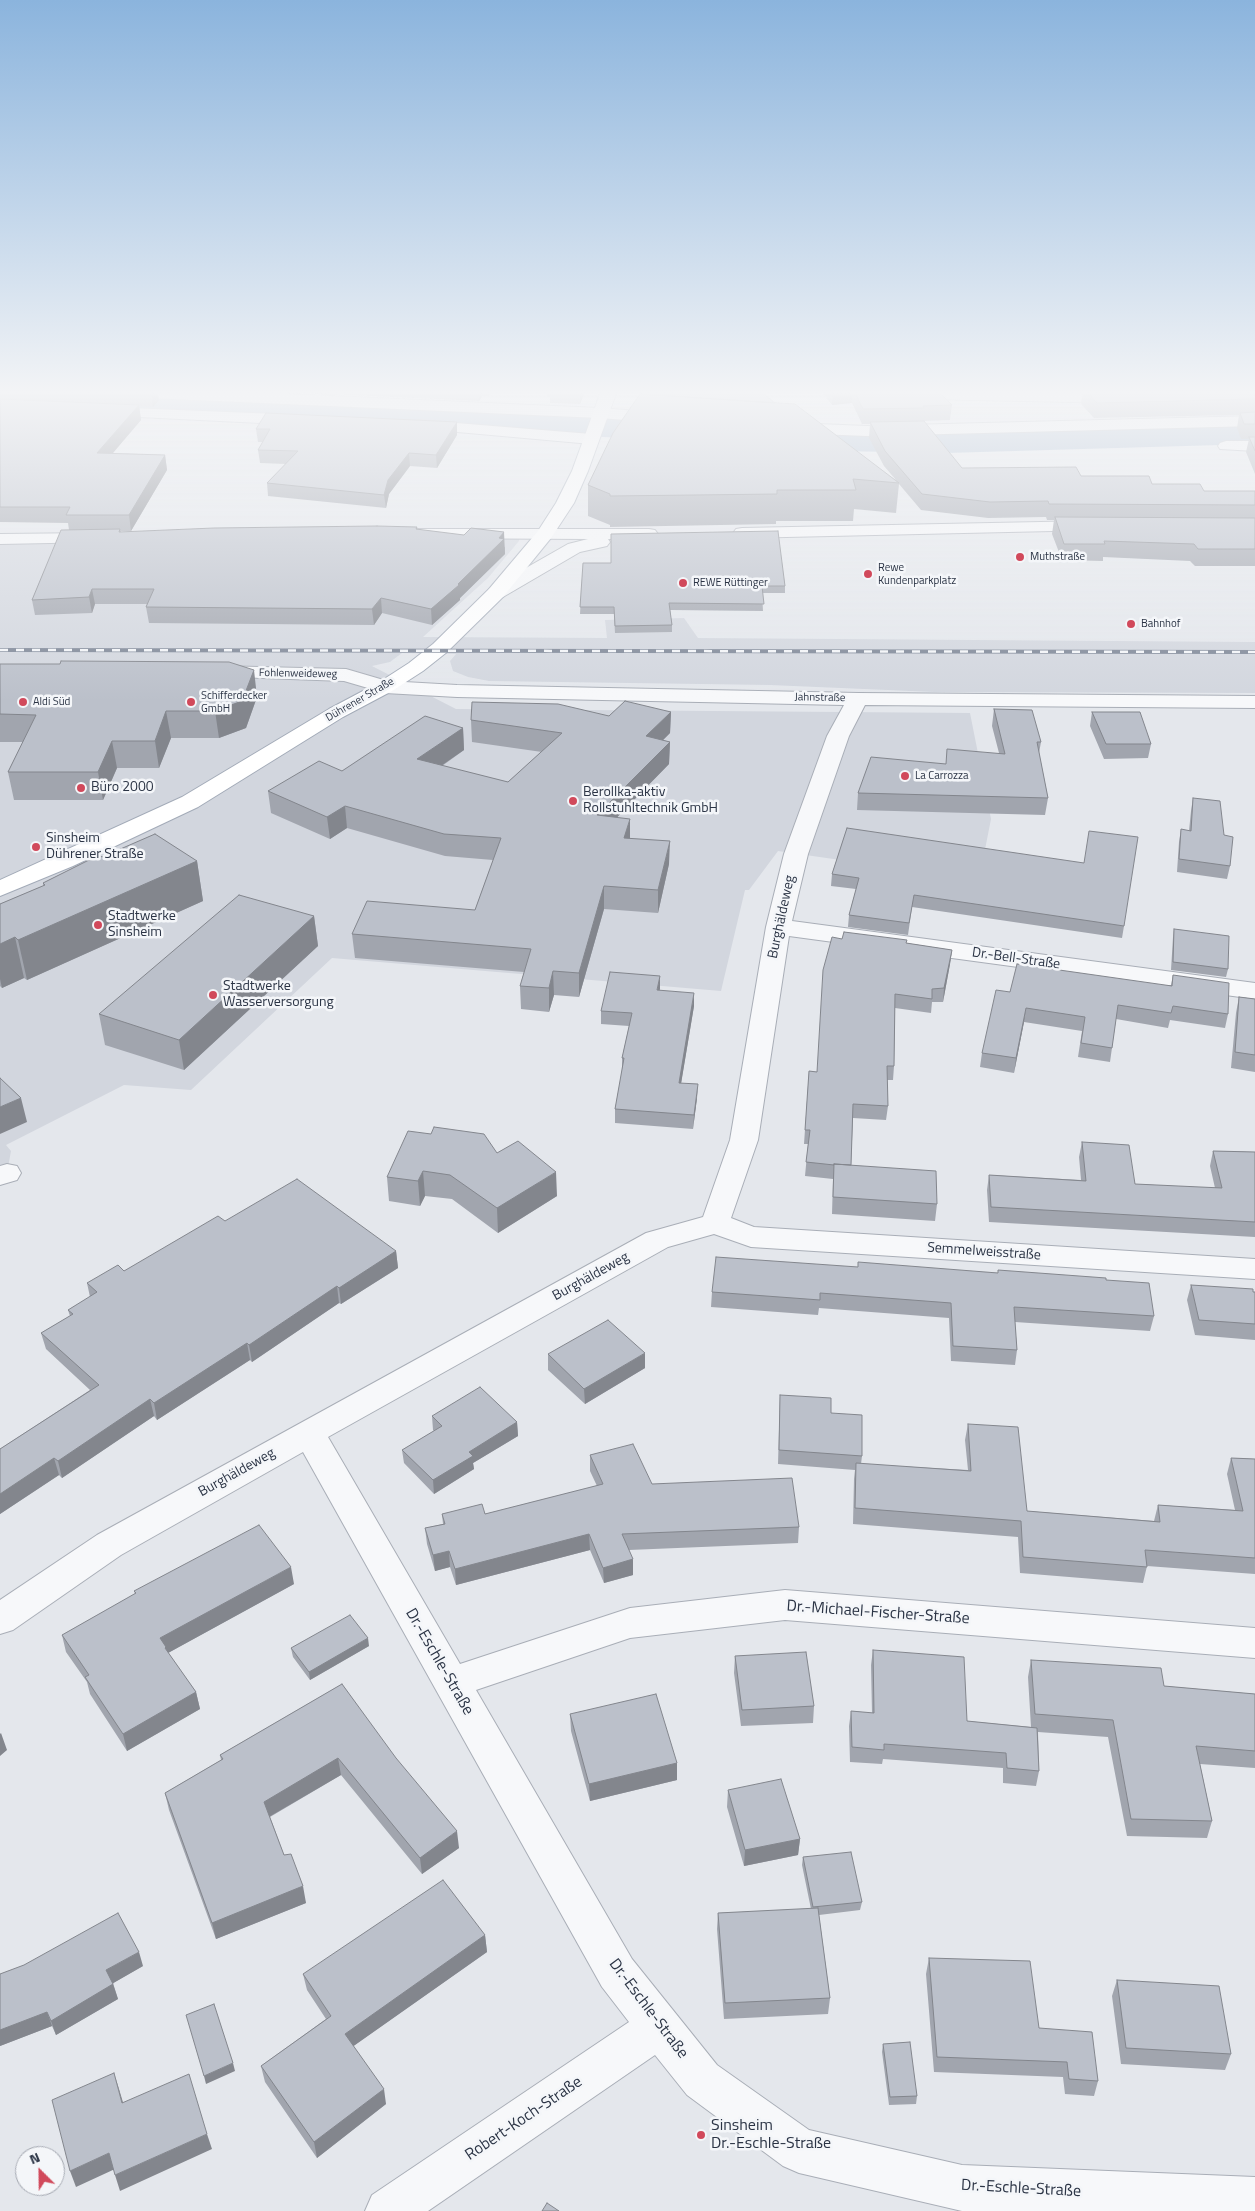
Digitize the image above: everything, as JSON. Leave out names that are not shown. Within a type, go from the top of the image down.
[{"type":"main road","name":"Dührener Straße","points":[[0,889],[65,861],[190,802],[336,713],[385,687],[416,667],[440,648],[496,593],[525,560],[569,494]]},
{"type":"street","points":[[722,533],[1106,526]]},
{"type":"street","points":[[387,534],[497,532],[665,534]]},
{"type":"street","points":[[496,593],[574,548],[636,534]]},
{"type":"street","points":[[0,539],[109,538]]},
{"type":"street","name":"Fohlenweideweg","points":[[200,671],[346,675],[385,687]]},
{"type":"street","name":"Jahnstraße","points":[[385,687],[476,691],[859,699],[1255,702]]},
{"type":"street","name":"Burghäldeweg","points":[[0,1619],[109,1545],[308,1432],[657,1240],[715,1223],[744,1140],[778,927],[799,845],[838,736],[850,711],[859,699]]},
{"type":"street","name":"Dr.-Bell-Straße","points":[[778,927],[1255,991]]},
{"type":"street","name":"Semmelweisstraße","points":[[715,1223],[751,1237],[1255,1269]]},
{"type":"street","name":"Dr.-Eschle-Straße","points":[[308,1432],[617,1973],[702,2080],[799,2150],[962,2188],[1255,2200]]},
{"type":"street","name":"Dr.-Michael-Fischer-Straße","points":[[450,1683],[630,1623],[785,1605],[1255,1643]]},
{"type":"street","name":"Robert-Koch-Straße","points":[[388,2211],[660,2026]]},
{"type":"shaded area","points":[[519,535],[519,541],[488,578],[423,637],[607,638],[605,620],[684,618],[698,638],[1255,642],[1255,693],[934,692],[770,685],[489,681],[468,677],[453,671],[450,661],[456,654],[402,653],[390,662],[372,666],[456,709],[970,713],[991,819],[979,880],[778,851],[749,890],[745,890],[721,991],[332,958],[191,1090],[124,1085],[6,1145],[11,1151],[7,1173],[0,1176],[0,538]]},
{"type":"building","points":[[0,494],[141,494],[129,515],[66,515],[70,507],[0,507]]},
{"type":"building","points":[[610,494],[762,494],[610,496]]},
{"type":"building","points":[[924,494],[1255,494],[1255,505],[1049,504],[1048,501],[990,502]]},
{"type":"building","points":[[1055,517],[1255,518],[1255,549],[1198,549],[1194,544],[1104,541],[1105,544],[1064,544]]},
{"type":"building","points":[[417,527],[416,529],[464,535],[471,528],[504,532],[499,538],[504,539],[459,585],[431,609],[381,598],[372,609],[146,607],[154,589],[92,589],[89,597],[32,600],[61,530],[120,529],[119,532],[214,528]]},
{"type":"building","name":"REWE Rüttinger","points":[[778,531],[785,586],[762,586],[764,604],[669,603],[672,625],[615,626],[614,607],[580,607],[583,563],[611,563],[611,534]]},
{"type":"building","points":[[61,661],[229,662],[254,670],[242,701],[215,711],[166,711],[155,741],[112,741],[98,772],[8,772],[36,715],[0,714],[0,664],[60,664]]},
{"type":"building","points":[[625,701],[671,712],[646,736],[670,742],[597,815],[630,819],[624,838],[670,841],[658,890],[604,886],[579,973],[553,971],[549,988],[520,986],[531,949],[352,934],[367,901],[475,910],[501,838],[444,834],[345,806],[327,817],[268,791],[319,761],[342,771],[425,716],[463,728],[417,759],[508,782],[562,733],[471,720],[472,702],[558,704],[609,716]]},
{"type":"building","points":[[994,709],[1032,710],[1041,742],[1037,742],[1048,798],[858,793],[871,757],[946,764],[947,749],[1005,754]]},
{"type":"building","points":[[1092,712],[1140,712],[1151,744],[1106,744]]},
{"type":"building","points":[[1193,798],[1220,801],[1224,835],[1233,837],[1230,866],[1179,859],[1181,829],[1191,831]]},
{"type":"building","points":[[847,828],[1084,863],[1089,831],[1138,837],[1124,926],[914,895],[909,923],[849,915],[859,878],[832,874]]},
{"type":"building","points":[[155,834],[197,861],[18,940],[15,937],[0,944],[0,904],[45,885],[43,883],[99,855],[102,857]]},
{"type":"building","points":[[239,895],[314,916],[179,1040],[99,1014]]},
{"type":"building","points":[[1174,929],[1229,936],[1228,969],[1173,962]]},
{"type":"building","points":[[844,932],[907,940],[906,943],[952,950],[944,988],[932,989],[932,999],[895,994],[894,1066],[887,1066],[888,1106],[853,1104],[851,1165],[834,1165],[806,1162],[810,1130],[805,1130],[809,1071],[817,1072],[823,970],[832,937],[842,939]]},
{"type":"building","points":[[1017,964],[1172,986],[1173,975],[1229,983],[1228,1014],[1173,1006],[1171,1013],[1118,1005],[1112,1048],[1081,1043],[1085,1017],[1026,1008],[1016,1058],[982,1053],[996,990],[1010,992]]},
{"type":"building","points":[[610,972],[660,976],[657,990],[694,993],[679,1083],[698,1084],[694,1115],[615,1109],[624,1058],[622,1058],[632,1013],[601,1011]]},
{"type":"building","points":[[1239,997],[1255,999],[1255,1055],[1235,1052]]},
{"type":"building","points":[[0,1078],[21,1098],[0,1107]]},
{"type":"building","points":[[434,1127],[484,1134],[497,1153],[518,1141],[556,1172],[497,1208],[450,1175],[423,1171],[418,1181],[387,1177],[408,1131],[431,1134]]},
{"type":"building","points":[[1082,1142],[1129,1145],[1135,1184],[1222,1188],[1213,1151],[1255,1152],[1255,1222],[991,1207],[989,1175],[1086,1181]]},
{"type":"building","points":[[834,1164],[936,1171],[937,1204],[833,1197]]},
{"type":"building","points":[[297,1179],[396,1251],[339,1288],[337,1286],[249,1345],[247,1343],[154,1403],[150,1399],[58,1461],[54,1458],[0,1494],[0,1449],[99,1385],[41,1333],[73,1314],[68,1310],[97,1292],[87,1283],[118,1265],[124,1271],[218,1216],[225,1221]]},
{"type":"building","points":[[716,1257],[858,1267],[858,1262],[998,1273],[998,1270],[1149,1283],[1154,1316],[1014,1307],[1017,1350],[953,1346],[951,1303],[820,1293],[820,1300],[712,1292]]},
{"type":"building","points":[[1191,1285],[1253,1289],[1253,1292],[1255,1292],[1255,1324],[1199,1320]]},
{"type":"building","points":[[608,1320],[645,1353],[584,1389],[548,1354]]},
{"type":"building","points":[[480,1387],[517,1422],[469,1452],[473,1456],[433,1480],[402,1450],[442,1426],[432,1416]]},
{"type":"building","points":[[780,1395],[831,1398],[831,1413],[862,1415],[862,1456],[779,1450]]},
{"type":"building","points":[[968,1424],[1018,1427],[1027,1511],[1160,1522],[1158,1505],[1243,1511],[1231,1458],[1255,1459],[1255,1558],[1145,1550],[1147,1567],[1023,1557],[1021,1521],[855,1508],[856,1463],[971,1471]]},
{"type":"building","points":[[633,1444],[652,1484],[792,1478],[799,1527],[622,1534],[633,1559],[603,1568],[589,1534],[455,1569],[449,1551],[433,1555],[425,1528],[445,1524],[442,1514],[482,1504],[485,1514],[603,1484],[590,1455]]},
{"type":"building","points":[[259,1525],[291,1567],[160,1638],[196,1692],[123,1734],[85,1677],[89,1675],[62,1635],[136,1593],[134,1591]]},
{"type":"building","points":[[350,1615],[368,1638],[309,1672],[291,1648]]},
{"type":"building","points":[[873,1650],[964,1657],[967,1721],[1037,1728],[1039,1771],[1007,1768],[1006,1753],[884,1744],[884,1750],[852,1747],[851,1711],[874,1713]]},
{"type":"building","points":[[806,1652],[814,1706],[742,1710],[735,1656]]},
{"type":"building","points":[[1031,1660],[1161,1668],[1164,1686],[1255,1694],[1255,1751],[1196,1746],[1212,1821],[1131,1819],[1113,1720],[1035,1714]]},
{"type":"building","points":[[342,1684],[396,1758],[457,1831],[420,1858],[338,1758],[264,1802],[284,1855],[291,1854],[303,1886],[212,1923],[165,1793],[223,1759],[220,1755]]},
{"type":"building","points":[[656,1694],[677,1763],[589,1784],[570,1714]]},
{"type":"building","points":[[781,1779],[800,1839],[745,1850],[728,1790]]},
{"type":"building","points":[[851,1852],[862,1902],[813,1907],[803,1857]]},
{"type":"building","points":[[443,1880],[485,1935],[345,2034],[384,2089],[314,2142],[261,2066],[331,2016],[303,1974]]},
{"type":"building","points":[[818,1908],[830,1998],[725,2003],[718,1913]]},
{"type":"building","points":[[118,1913],[139,1952],[106,1970],[113,1984],[51,2021],[47,2012],[0,2030],[0,1974],[24,1965]]},
{"type":"building","points":[[929,1958],[1030,1961],[1039,2028],[1092,2032],[1098,2081],[1069,2079],[1067,2062],[937,2057]]},
{"type":"building","points":[[1117,1980],[1219,1986],[1231,2054],[1126,2048]]},
{"type":"building","points":[[214,2004],[233,2063],[204,2076],[186,2015]]},
{"type":"building","points":[[910,2042],[917,2096],[890,2097],[883,2044]]},
{"type":"building","points":[[114,2073],[122,2103],[189,2074],[207,2134],[115,2175],[109,2153],[70,2171],[52,2100]]},
{"type":"building","points":[[547,2203],[559,2211],[542,2211]]},
{"type":"railway","points":[[0,650],[1255,652]]},
{"type":"place","name":"Muthstraße","points":[[1020,557]]},
{"type":"place","name":"Rewe Kundenparkplatz","points":[[868,574]]},
{"type":"place","name":"REWE Rüttinger","points":[[683,583]]},
{"type":"place","name":"Bahnhof","points":[[1131,624]]},
{"type":"place","name":"Aldi Süd","points":[[23,702]]},
{"type":"place","name":"Schifferdecker GmbH","points":[[191,702]]},
{"type":"place","name":"La Carrozza","points":[[905,776]]},
{"type":"place","name":"Büro 2000","points":[[81,788]]},
{"type":"place","name":"Berollka-aktiv Rollstuhltechnik GmbH","points":[[573,801]]},
{"type":"place","name":"Sinsheim Dührener Straße","points":[[36,847]]},
{"type":"place","name":"Stadtwerke Sinsheim","points":[[98,925]]},
{"type":"place","name":"Stadtwerke Wasserversorgung","points":[[213,995]]},
{"type":"place","name":"Sinsheim Dr.-Eschle-Straße","points":[[701,2135]]}]
